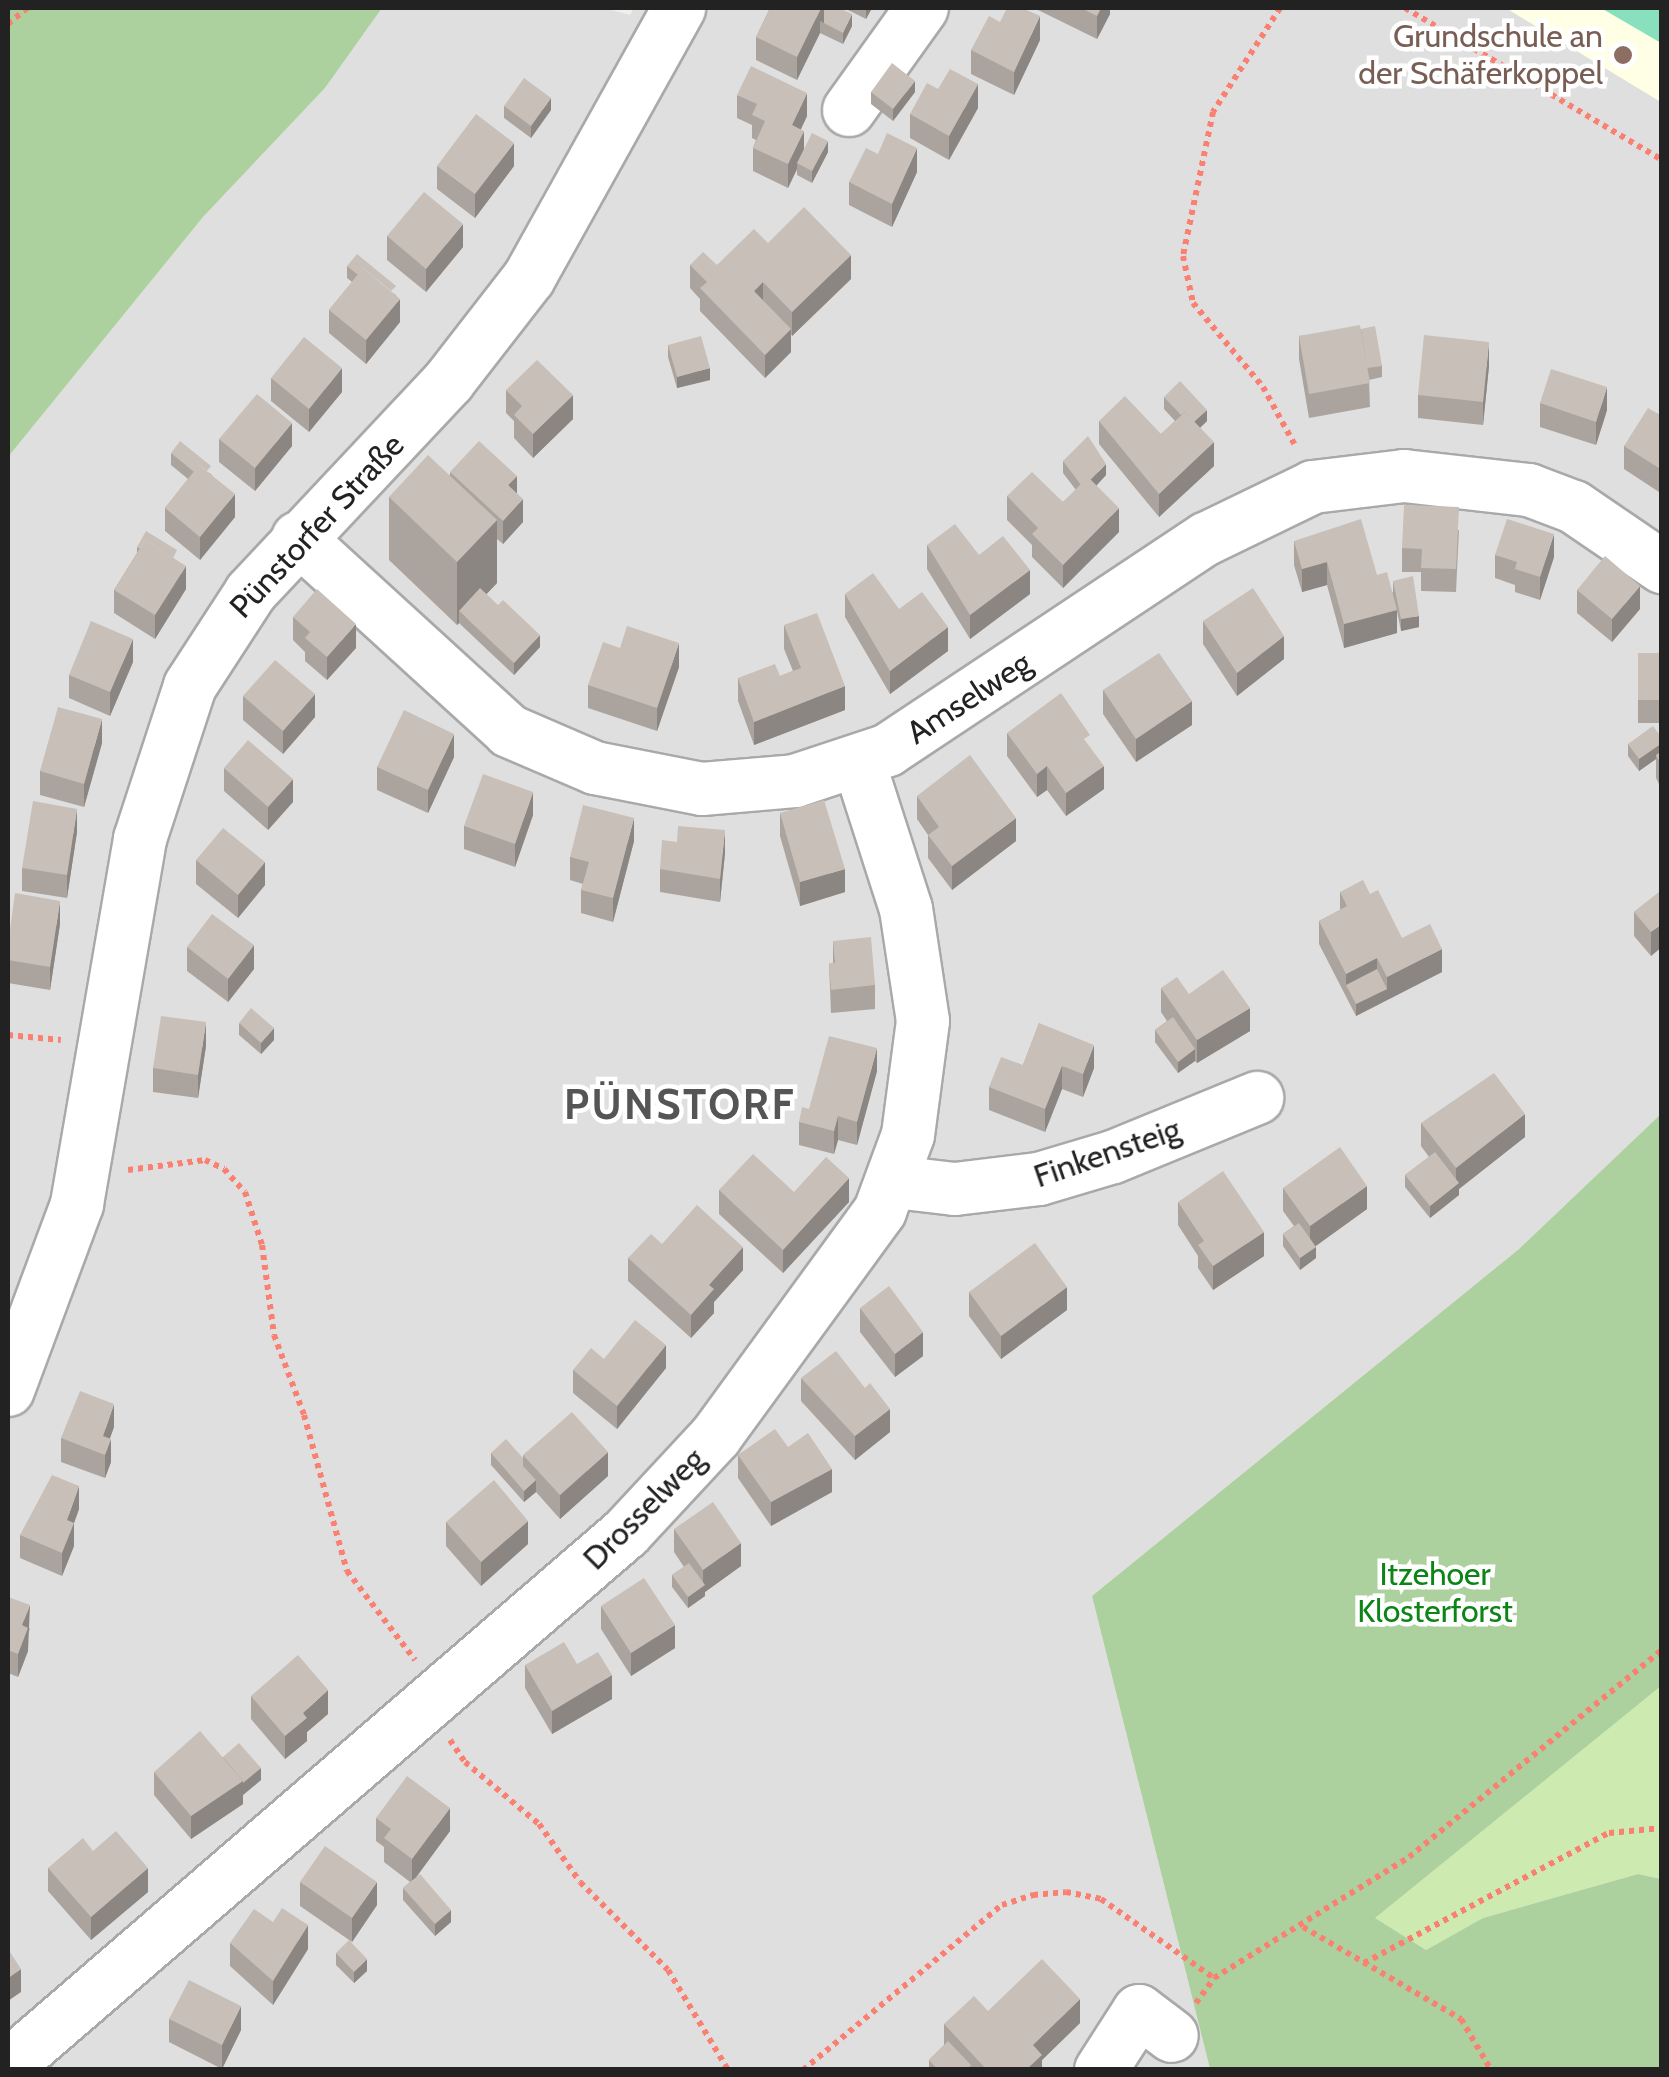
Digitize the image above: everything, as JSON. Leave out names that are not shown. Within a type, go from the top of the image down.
[{"type":"street","name":"Pünstorfer Straße","points":[[8,1390],[62,1253],[89,1156],[140,838],[174,720],[228,621],[298,538],[448,381],[530,278],[679,8]]},
{"type":"street","points":[[848,110],[922,8]]},
{"type":"street","name":"Amselweg","points":[[298,538],[482,710],[552,752],[618,774],[702,789],[795,781],[858,762],[916,734],[1206,540],[1313,488],[1404,476],[1528,490],[1574,506],[1662,567]]},
{"type":"street","name":"Drosselweg","points":[[8,2066],[429,1698],[606,1552],[699,1456],[824,1293],[895,1182],[921,1070],[922,988],[906,909],[858,762]]},
{"type":"street","name":"Finkensteig","points":[[895,1182],[955,1189],[1039,1180],[1256,1098]]},
{"type":"street","points":[[1102,2070],[1139,2012],[1172,2036]]},
{"type":"path","points":[[8,24],[27,8]]},
{"type":"path","points":[[1280,8],[1213,112],[1182,256],[1193,303],[1280,412],[1313,488]]},
{"type":"path","points":[[1404,8],[1662,160]]},
{"type":"path","points":[[89,1156],[135,1172],[205,1160],[224,1169],[245,1192],[262,1244],[274,1335],[304,1415],[347,1571],[410,1646],[450,1748],[538,1824],[580,1882],[668,1970],[728,2070]]},
{"type":"path","points":[[803,2070],[1002,1906],[1033,1895],[1066,1892],[1101,1899],[1214,1978],[1302,1927],[1409,1857],[1662,1650]]},
{"type":"path","points":[[1364,1962],[1608,1833],[1662,1828]]},
{"type":"path","points":[[1302,1927],[1461,2019],[1491,2070]]},
{"type":"shaded area","points":[[382,8],[604,8],[630,15],[634,8],[1506,8],[1661,102],[1661,1114],[1519,1249],[1092,1596],[1210,2069],[8,2070],[8,457],[203,217],[325,88]]},
{"type":"shaded area","name":"Grundschule an der Schäferkoppel","points":[[1506,8],[1661,8],[1661,102]]},
{"type":"green space","points":[[8,8],[382,8],[325,88],[203,217],[8,457]]},
{"type":"green space","points":[[1601,8],[1661,8],[1661,43]]},
{"type":"green space","name":"Itzehoer Klosterforst","points":[[1661,1114],[1661,1686],[1375,1918],[1426,1950],[1483,1918],[1638,1874],[1661,1879],[1661,2069],[1210,2069],[1092,1596],[1519,1249]]},
{"type":"green space","points":[[1661,1686],[1661,1879],[1638,1874],[1483,1918],[1426,1950],[1374,1918]]},
{"type":"building","points":[[770,8],[821,8],[797,57],[756,37]]},
{"type":"building","points":[[824,8],[839,8],[852,14],[843,33],[824,23]]},
{"type":"building","points":[[1007,8],[1022,8],[1040,16],[1014,72],[971,50],[989,16],[1000,22]]},
{"type":"building","points":[[1081,8],[1101,8],[1097,16]]},
{"type":"building","points":[[892,63],[915,81],[893,109],[871,92]]},
{"type":"building","points":[[751,66],[807,93],[792,125],[804,131],[788,164],[753,148],[765,121],[752,115],[757,104],[737,95]]},
{"type":"building","points":[[950,69],[978,84],[949,136],[910,114],[927,83],[938,89]]},
{"type":"building","points":[[524,78],[551,98],[531,126],[504,106]]},
{"type":"building","points":[[476,114],[514,143],[475,194],[437,166]]},
{"type":"building","points":[[812,133],[828,141],[812,171],[797,163]]},
{"type":"building","points":[[887,133],[917,148],[892,204],[849,182],[866,148],[878,154]]},
{"type":"building","points":[[424,192],[463,224],[426,269],[387,236]]},
{"type":"building","points":[[804,207],[851,255],[792,312],[763,282],[754,291],[791,329],[765,355],[700,288],[707,282],[690,265],[703,252],[717,265],[754,229],[768,243]]},
{"type":"building","points":[[357,254],[396,286],[391,291],[363,268],[358,275],[347,266]]},
{"type":"building","points":[[363,268],[400,299],[366,340],[329,310]]},
{"type":"building","points":[[1360,325],[1370,383],[1309,394],[1299,336]]},
{"type":"building","points":[[1375,326],[1382,366],[1367,368],[1361,329]]},
{"type":"building","points":[[1424,335],[1489,342],[1483,402],[1418,395]]},
{"type":"building","points":[[701,336],[710,368],[677,377],[668,345]]},
{"type":"building","points":[[304,337],[342,368],[309,409],[271,378]]},
{"type":"building","points":[[537,360],[573,395],[533,434],[514,415],[522,406],[506,390]]},
{"type":"building","points":[[1551,369],[1607,387],[1596,422],[1540,403]]},
{"type":"building","points":[[1180,381],[1207,410],[1194,422],[1164,397]]},
{"type":"building","points":[[257,394],[292,423],[255,468],[219,439]]},
{"type":"building","points":[[1125,396],[1161,434],[1185,412],[1214,442],[1159,494],[1099,421]]},
{"type":"building","points":[[1648,408],[1662,416],[1662,470],[1624,446]]},
{"type":"building","points":[[1088,436],[1106,464],[1081,485],[1063,461]]},
{"type":"building","points":[[180,441],[211,466],[207,471],[199,465],[194,472],[171,453]]},
{"type":"building","points":[[479,441],[517,476],[508,485],[523,499],[503,521],[450,472]]},
{"type":"building","points":[[428,455],[497,520],[457,562],[389,497]]},
{"type":"building","points":[[199,465],[235,494],[200,537],[165,508]]},
{"type":"building","points":[[1032,472],[1063,502],[1088,477],[1119,508],[1063,565],[1032,534],[1038,528],[1007,496]]},
{"type":"building","points":[[1404,505],[1459,507],[1456,569],[1421,568],[1422,549],[1402,548]]},
{"type":"building","points":[[1361,519],[1377,575],[1387,572],[1397,610],[1344,624],[1327,562],[1302,569],[1294,541]]},
{"type":"building","points":[[1507,519],[1554,534],[1540,577],[1515,569],[1517,562],[1495,555]]},
{"type":"building","points":[[955,524],[979,555],[1003,536],[1030,570],[970,615],[927,545]]},
{"type":"building","points":[[146,531],[177,550],[173,558],[145,540],[137,547]]},
{"type":"building","points":[[145,540],[186,566],[155,615],[114,590]]},
{"type":"building","points":[[1605,556],[1640,586],[1612,619],[1577,590]]},
{"type":"building","points":[[873,573],[899,609],[922,592],[948,627],[890,671],[845,594]]},
{"type":"building","points":[[1413,576],[1419,616],[1401,619],[1393,581]]},
{"type":"building","points":[[480,588],[498,605],[503,600],[540,635],[514,663],[459,611]]},
{"type":"building","points":[[1253,588],[1284,636],[1237,673],[1203,621]]},
{"type":"building","points":[[317,589],[356,624],[327,657],[305,638],[310,632],[293,617]]},
{"type":"building","points":[[817,613],[845,686],[754,722],[738,678],[775,664],[780,676],[801,668],[784,625]]},
{"type":"building","points":[[91,621],[133,639],[110,692],[69,675]]},
{"type":"building","points":[[627,626],[679,643],[657,708],[588,685],[603,642],[620,648]]},
{"type":"building","points":[[1159,653],[1192,701],[1136,739],[1103,690]]},
{"type":"building","points":[[1638,653],[1662,653],[1662,700],[1638,700]]},
{"type":"building","points":[[275,660],[315,694],[283,731],[243,696]]},
{"type":"building","points":[[1061,693],[1090,735],[1084,739],[1104,766],[1066,793],[1047,766],[1037,774],[1007,733]]},
{"type":"building","points":[[58,707],[102,719],[84,784],[40,771]]},
{"type":"building","points":[[404,710],[454,734],[428,790],[377,767]]},
{"type":"building","points":[[1653,726],[1662,743],[1639,759],[1628,744]]},
{"type":"building","points":[[248,740],[293,779],[268,807],[224,768]]},
{"type":"building","points":[[970,755],[1016,818],[952,866],[928,835],[939,827],[917,796]]},
{"type":"building","points":[[483,774],[533,792],[515,844],[464,826]]},
{"type":"building","points":[[824,800],[845,869],[800,882],[780,813]]},
{"type":"building","points":[[33,801],[77,809],[67,875],[22,868]]},
{"type":"building","points":[[583,805],[634,818],[613,898],[581,890],[589,862],[570,857]]},
{"type":"building","points":[[678,826],[725,830],[720,879],[660,869],[662,840],[677,842]]},
{"type":"building","points":[[223,828],[265,862],[238,895],[196,860]]},
{"type":"building","points":[[1363,880],[1370,894],[1378,890],[1402,938],[1430,924],[1442,949],[1387,977],[1377,958],[1346,974],[1319,921],[1347,906],[1340,892]]},
{"type":"building","points":[[1662,890],[1662,924],[1651,932],[1634,912]]},
{"type":"building","points":[[15,893],[60,901],[50,967],[8,960]]},
{"type":"building","points":[[212,914],[254,945],[228,979],[187,947]]},
{"type":"building","points":[[871,937],[875,985],[831,990],[829,963],[835,963],[833,941]]},
{"type":"building","points":[[1377,969],[1387,989],[1356,1004],[1346,985]]},
{"type":"building","points":[[1223,970],[1250,1008],[1197,1040],[1161,988],[1177,977],[1189,994]]},
{"type":"building","points":[[251,1008],[274,1028],[261,1043],[239,1023]]},
{"type":"building","points":[[161,1016],[206,1022],[198,1075],[153,1068]]},
{"type":"building","points":[[1173,1017],[1195,1049],[1178,1062],[1155,1030]]},
{"type":"building","points":[[1039,1023],[1094,1045],[1083,1074],[1062,1066],[1045,1109],[989,1087],[1001,1057],[1023,1065]]},
{"type":"building","points":[[829,1036],[877,1048],[857,1122],[838,1116],[834,1131],[799,1122],[802,1107],[809,1109]]},
{"type":"building","points":[[1494,1073],[1525,1114],[1456,1168],[1421,1123]]},
{"type":"building","points":[[1340,1147],[1367,1186],[1310,1226],[1283,1188]]},
{"type":"building","points":[[1435,1152],[1459,1183],[1430,1206],[1405,1175]]},
{"type":"building","points":[[753,1154],[794,1192],[826,1157],[849,1178],[783,1250],[719,1190]]},
{"type":"building","points":[[1223,1171],[1264,1232],[1213,1266],[1198,1245],[1204,1241],[1178,1202]]},
{"type":"building","points":[[697,1205],[743,1247],[709,1285],[714,1289],[691,1315],[628,1258],[651,1234],[662,1244]]},
{"type":"building","points":[[1299,1223],[1316,1247],[1300,1258],[1283,1234]]},
{"type":"building","points":[[1035,1243],[1067,1287],[1001,1336],[969,1292]]},
{"type":"building","points":[[889,1286],[923,1332],[895,1354],[860,1308]]},
{"type":"building","points":[[635,1320],[666,1345],[617,1406],[573,1370],[591,1348],[604,1359]]},
{"type":"building","points":[[836,1351],[865,1388],[870,1383],[890,1409],[855,1436],[801,1378]]},
{"type":"building","points":[[80,1391],[114,1404],[103,1436],[111,1439],[105,1455],[61,1438]]},
{"type":"building","points":[[572,1412],[608,1452],[560,1495],[523,1455]]},
{"type":"building","points":[[775,1429],[788,1447],[808,1433],[832,1469],[771,1502],[738,1455]]},
{"type":"building","points":[[506,1439],[536,1480],[524,1491],[491,1453]]},
{"type":"building","points":[[52,1475],[79,1486],[67,1520],[74,1523],[62,1553],[20,1535]]},
{"type":"building","points":[[494,1480],[528,1521],[481,1562],[446,1522]]},
{"type":"building","points":[[713,1502],[741,1543],[703,1570],[674,1529]]},
{"type":"building","points":[[689,1563],[705,1585],[688,1597],[672,1575]]},
{"type":"building","points":[[644,1578],[675,1625],[631,1653],[601,1606]]},
{"type":"building","points":[[8,1597],[30,1605],[22,1625],[28,1628],[18,1654],[8,1650]]},
{"type":"building","points":[[564,1642],[577,1664],[598,1652],[612,1675],[552,1711],[525,1665]]},
{"type":"building","points":[[298,1655],[328,1690],[303,1713],[307,1718],[285,1736],[251,1696]]},
{"type":"building","points":[[200,1731],[243,1781],[191,1816],[154,1772]]},
{"type":"building","points":[[239,1743],[261,1768],[243,1783],[223,1757]]},
{"type":"building","points":[[407,1776],[450,1808],[412,1859],[384,1838],[391,1829],[376,1818]]},
{"type":"building","points":[[116,1831],[148,1868],[91,1917],[48,1868],[83,1838],[93,1851]]},
{"type":"building","points":[[325,1846],[377,1882],[352,1918],[300,1882]]},
{"type":"building","points":[[420,1874],[451,1910],[435,1924],[403,1888]]},
{"type":"building","points":[[282,1908],[308,1925],[273,1981],[230,1943],[254,1909],[273,1922]]},
{"type":"building","points":[[349,1940],[367,1959],[354,1972],[336,1953]]},
{"type":"building","points":[[8,1949],[21,1969],[8,1978]]},
{"type":"building","points":[[1042,1959],[1080,1999],[1033,2045],[1042,2055],[1026,2070],[987,2070],[944,2024],[974,1996],[988,2011]]},
{"type":"building","points":[[189,1980],[241,2006],[222,2045],[169,2019]]},
{"type":"building","points":[[948,2041],[971,2065],[967,2070],[938,2070],[929,2060]]},
{"type":"place","name":"Grundschule an der Schäferkoppel","points":[[1623,55]]},
{"type":"district","name":"PÜNSTORF","points":[[680,1104]]}]
